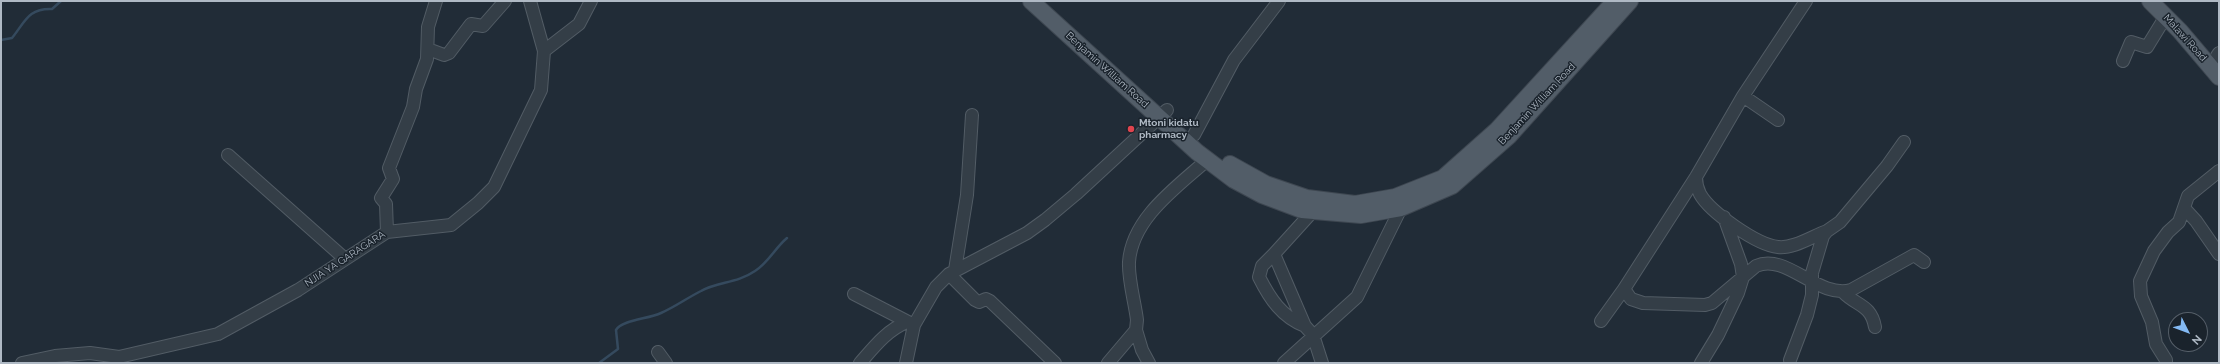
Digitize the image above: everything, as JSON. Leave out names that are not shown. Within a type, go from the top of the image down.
[{"type":"main road","name":"Benjamin William Road","points":[[1031,1],[1164,114],[1242,172],[1314,205],[1361,215],[1401,208],[1452,186],[1509,136],[1630,1]]},
{"type":"main road","name":"Benjamin William Road","points":[[1047,1],[1164,114],[1207,160],[1234,180],[1262,195],[1302,210],[1314,205],[1356,204],[1395,197],[1443,178],[1497,130],[1615,1]]},
{"type":"main road","name":"Malawi Road","points":[[2150,1],[2166,16],[2219,77]]},
{"type":"street","points":[[386,232],[386,204],[381,198],[393,179],[389,168],[413,107],[416,89],[428,59],[428,27],[436,1]]},
{"type":"street","points":[[428,48],[444,54],[449,53],[471,24],[483,26],[505,1]]},
{"type":"street","name":"NJIA YA GARAGARA","points":[[22,363],[55,356],[90,353],[119,357],[218,334],[298,290],[344,258],[386,232],[450,225],[478,203],[494,187],[541,90],[544,51],[530,1]]},
{"type":"street","points":[[544,51],[578,24],[591,1]]},
{"type":"street","points":[[1194,135],[1234,60],[1279,1]]},
{"type":"street","points":[[1600,321],[1624,289],[1696,177],[1743,96],[1806,1]]},
{"type":"street","points":[[2123,61],[2132,42],[2148,47],[2166,16]]},
{"type":"street","points":[[2219,53],[2217,56],[2219,61]]},
{"type":"street","points":[[1743,96],[1778,120]]},
{"type":"street","points":[[906,363],[910,324],[936,287],[952,272],[1027,233],[1045,220],[1076,194],[1164,114]]},
{"type":"street","points":[[952,272],[967,195],[972,115]]},
{"type":"street","points":[[1696,177],[1696,187],[1701,196],[1723,216],[1747,236],[1779,248],[1789,246],[1827,230],[1840,222],[1887,166],[1904,142]]},
{"type":"street","points":[[228,155],[344,258]]},
{"type":"street","points":[[1149,363],[1142,350],[1136,330],[1137,320],[1129,263],[1137,231],[1168,195],[1207,160]]},
{"type":"street","points":[[2166,363],[2156,344],[2152,322],[2141,296],[2140,281],[2154,251],[2168,232],[2179,222],[2191,191],[2219,171]]},
{"type":"street","points":[[1309,331],[1295,322],[1275,305],[1259,277],[1262,266],[1274,254],[1314,205]]},
{"type":"street","points":[[1284,363],[1309,331],[1361,291],[1401,208]]},
{"type":"street","points":[[2184,209],[2196,221],[2219,254]]},
{"type":"street","points":[[1700,363],[1718,335],[1738,293],[1742,277],[1741,264],[1723,216]]},
{"type":"street","points":[[1790,360],[1807,315],[1812,295],[1812,282],[1819,245],[1827,230]]},
{"type":"street","points":[[1274,254],[1322,363]]},
{"type":"street","points":[[1624,289],[1631,299],[1643,303],[1705,305],[1712,303],[1756,266],[1769,262],[1834,291],[1843,292],[1851,290],[1914,255],[1924,262]]},
{"type":"street","points":[[952,272],[975,300],[979,302],[986,299],[990,301],[1054,363]]},
{"type":"street","points":[[1843,292],[1859,302],[1871,314],[1875,327]]},
{"type":"street","points":[[854,294],[910,324]]},
{"type":"street","points":[[860,363],[882,338],[899,325],[910,324]]},
{"type":"street","points":[[1108,363],[1136,330]]},
{"type":"street","points":[[658,352],[666,363]]},
{"type":"waterway","points":[[1,40],[12,38],[32,14],[44,9],[52,9],[61,1]]},
{"type":"waterway","points":[[599,363],[618,349],[616,330],[619,327],[629,322],[661,313],[714,285],[748,275],[760,268],[787,238]]},
{"type":"place","name":"Mtoni kidatu pharmacy","points":[[1131,129]]}]
